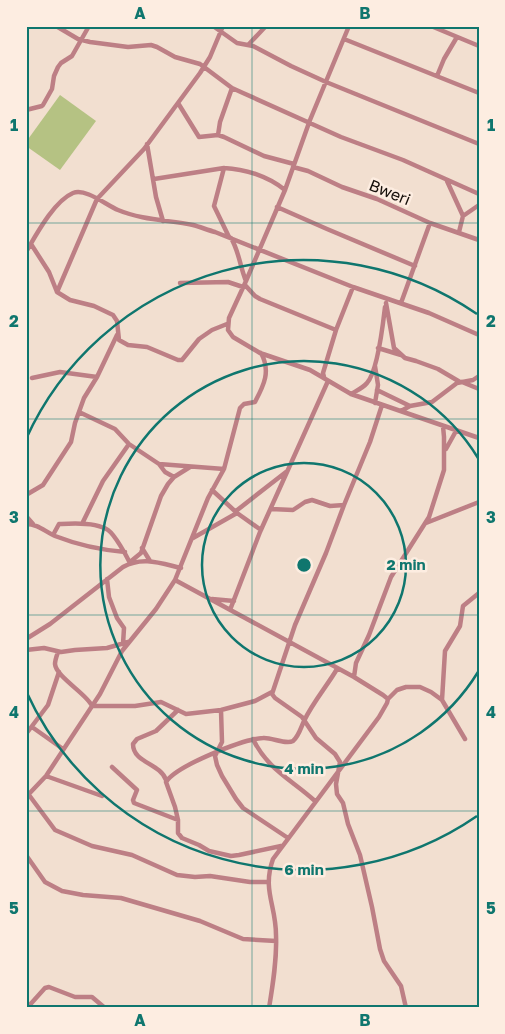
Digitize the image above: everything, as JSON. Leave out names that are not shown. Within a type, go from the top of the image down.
[{"type":"street","points":[[56,26],[80,40],[128,47],[155,46],[175,56],[197,63],[232,88],[341,137],[403,160],[479,194]]},
{"type":"street","points":[[26,110],[43,105],[52,89],[58,67],[72,56],[89,26]]},
{"type":"street","points":[[213,26],[222,29],[237,43],[249,44],[326,82],[479,144]]},
{"type":"street","points":[[249,44],[266,26]]},
{"type":"street","points":[[349,26],[309,122],[285,190],[227,324],[228,330],[233,337],[260,352],[303,367],[351,394],[479,438]]},
{"type":"street","points":[[431,26],[479,46]]},
{"type":"street","points":[[58,292],[97,199],[147,144],[178,103],[204,67],[222,29]]},
{"type":"street","points":[[437,76],[444,59],[457,37]]},
{"type":"street","points":[[344,39],[479,94]]},
{"type":"street","points":[[218,135],[220,122],[232,88]]},
{"type":"street","name":"Bweri","points":[[178,103],[199,137],[218,135],[264,156],[294,165],[342,187],[377,199],[430,223],[479,240]]},
{"type":"street","points":[[147,144],[163,221]]},
{"type":"street","points":[[154,179],[224,168],[235,169],[258,176],[274,182],[285,190]]},
{"type":"street","points":[[224,168],[214,206],[236,248],[245,284],[260,299],[336,330]]},
{"type":"street","points":[[446,180],[463,216],[459,232]]},
{"type":"street","points":[[26,252],[47,219],[66,197],[75,192],[83,191],[125,213],[193,225],[230,237],[386,301],[401,303],[429,313],[479,335]]},
{"type":"street","points":[[463,216],[479,205]]},
{"type":"street","points":[[277,206],[415,266]]},
{"type":"street","points":[[401,303],[430,223]]},
{"type":"street","points":[[26,496],[43,485],[71,442],[75,423],[84,398],[97,377],[117,335],[118,326],[113,315],[94,306],[70,300],[58,292],[49,272],[31,244]]},
{"type":"street","points":[[180,283],[228,282],[245,284]]},
{"type":"street","points":[[230,610],[261,530],[326,379],[328,357],[336,330],[353,287]]},
{"type":"street","points":[[351,394],[369,382],[375,365],[386,301]]},
{"type":"street","points":[[386,301],[394,348],[402,356]]},
{"type":"street","points":[[117,335],[124,344],[147,347],[182,360],[205,334],[227,324]]},
{"type":"street","points":[[378,348],[407,359],[416,360],[479,389]]},
{"type":"street","points":[[29,795],[46,776],[92,706],[129,641],[156,609],[175,580],[212,490],[224,469],[240,408],[244,404],[255,402],[266,373],[267,366],[260,352]]},
{"type":"street","points":[[375,365],[378,379],[375,403]]},
{"type":"street","points":[[32,378],[60,372],[97,377]]},
{"type":"street","points":[[401,411],[410,406],[432,402],[461,382],[473,380],[479,376]]},
{"type":"street","points":[[377,390],[410,406]]},
{"type":"street","points":[[92,706],[135,706],[161,702],[186,714],[221,710],[255,701],[272,692],[289,642],[370,442],[382,405]]},
{"type":"street","points":[[79,412],[116,429],[129,444],[159,464],[165,472],[174,477]]},
{"type":"street","points":[[354,677],[356,663],[391,577],[404,554],[426,523],[443,477],[445,450],[443,426]]},
{"type":"street","points":[[445,450],[456,431]]},
{"type":"street","points":[[82,524],[103,481],[129,444]]},
{"type":"street","points":[[159,464],[224,469]]},
{"type":"street","points":[[26,639],[50,624],[139,556],[161,496],[174,477],[191,466]]},
{"type":"street","points":[[192,538],[237,512],[287,471]]},
{"type":"street","points":[[212,490],[261,530]]},
{"type":"street","points":[[271,508],[293,510],[312,500],[330,506],[344,505]]},
{"type":"street","points":[[426,523],[479,502]]},
{"type":"street","points":[[26,516],[33,524],[53,535],[88,547],[125,552]]},
{"type":"street","points":[[27,524],[33,524]]},
{"type":"street","points":[[53,535],[60,524],[82,524],[100,527],[110,531],[130,562]]},
{"type":"street","points":[[142,548],[150,561]]},
{"type":"street","points":[[130,562],[150,561],[180,568]]},
{"type":"street","points":[[107,579],[109,598],[117,618],[124,628],[123,644]]},
{"type":"street","points":[[175,580],[354,677],[388,699]]},
{"type":"street","points":[[442,700],[445,651],[460,626],[463,606],[479,594]]},
{"type":"street","points":[[208,599],[234,601]]},
{"type":"street","points":[[26,650],[44,648],[58,652],[108,648],[129,641]]},
{"type":"street","points":[[58,652],[55,665],[59,672],[72,687],[89,700],[92,706]]},
{"type":"street","points":[[166,780],[173,774],[216,751],[253,739],[268,737],[290,742],[296,737],[304,720],[337,668]]},
{"type":"street","points":[[26,734],[48,705],[59,672]]},
{"type":"street","points":[[269,1008],[276,941],[274,910],[267,882],[273,859],[379,717],[388,699],[397,690],[406,687],[426,689],[442,700],[464,739]]},
{"type":"street","points":[[272,692],[275,698],[304,720],[316,738],[339,758],[340,769],[336,784],[336,794],[343,803],[348,824],[360,855],[380,950],[384,961],[401,986],[406,1008]]},
{"type":"street","points":[[178,710],[156,731],[137,739],[133,744],[133,749],[136,755],[162,771],[175,807],[180,837],[212,852],[225,855],[239,855],[283,846]]},
{"type":"street","points":[[221,710],[222,742],[216,751],[217,765],[236,799],[251,814],[288,838]]},
{"type":"street","points":[[32,727],[63,749]]},
{"type":"street","points":[[253,739],[262,755],[270,764],[315,801]]},
{"type":"street","points":[[112,767],[137,790],[133,800],[134,803],[178,820]]},
{"type":"street","points":[[46,776],[102,796]]},
{"type":"street","points":[[26,788],[29,795],[55,830],[92,846],[132,855],[177,875],[210,876],[250,882],[267,882]]},
{"type":"street","points":[[26,855],[45,882],[62,891],[73,894],[122,898],[200,921],[243,939],[276,941]]},
{"type":"street","points":[[27,1008],[45,988],[49,987],[76,997],[92,997],[105,1008]]},
{"type":"green space","points":[[60,95],[96,121],[60,170],[26,146],[26,142]]}]
